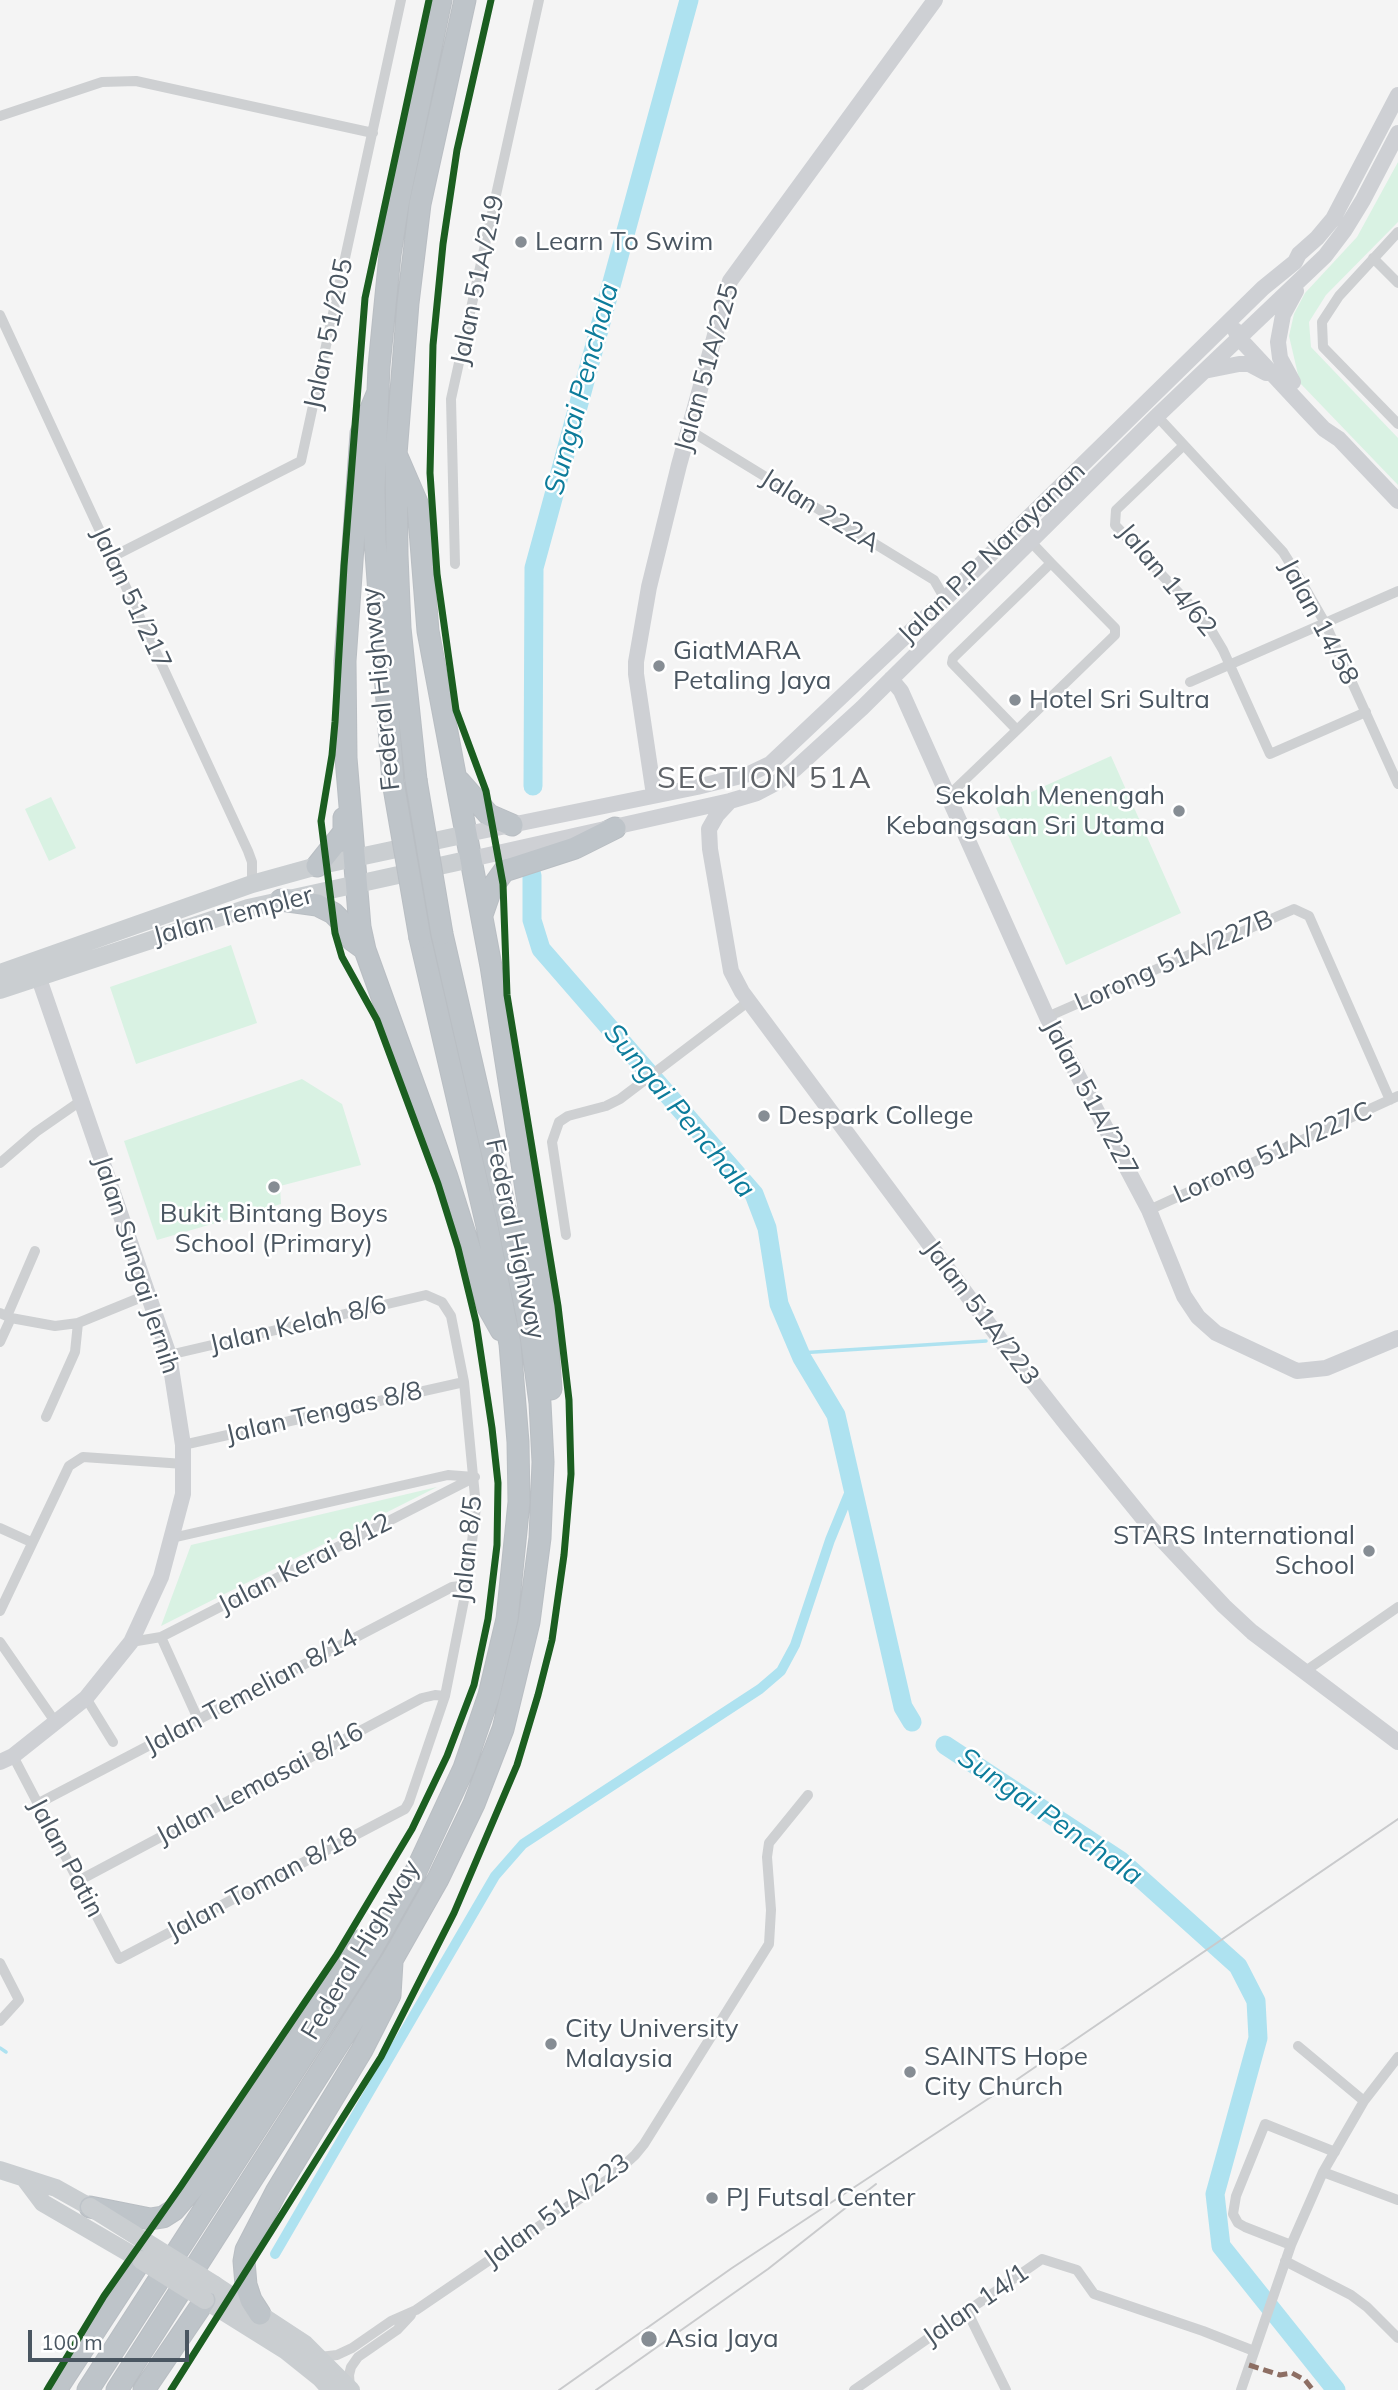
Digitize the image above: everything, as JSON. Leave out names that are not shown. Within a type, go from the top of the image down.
[{"type":"highway","name":"Federal Highway","points":[[88,2390],[370,1952],[416,1871],[464,1768],[489,1695],[507,1619],[519,1502],[518,1442],[510,1344],[487,1226],[420,938],[393,782],[375,540],[378,392],[390,255],[398,204],[441,0]]},
{"type":"highway","name":"Federal Highway","points":[[117,2390],[392,1960],[438,1879],[485,1776],[502,1729],[529,1622],[540,1538],[543,1480],[540,1403],[531,1336],[508,1221],[442,934],[416,780],[400,628],[397,555],[396,454],[408,303],[420,204],[465,0]]},
{"type":"highway","points":[[317,866],[344,832],[345,661],[361,433],[378,392]]},
{"type":"highway","points":[[396,454],[418,505],[428,631],[482,917],[547,1332],[554,1451],[543,1480]]},
{"type":"highway","points":[[346,758],[355,884],[365,950],[447,1177],[488,1307],[510,1344]]},
{"type":"highway","points":[[456,777],[489,815],[512,825]]},
{"type":"highway","points":[[482,917],[491,889],[504,871],[557,854],[615,828]]},
{"type":"highway","points":[[281,900],[317,905],[333,913],[352,940],[365,950]]},
{"type":"highway","points":[[90,2207],[150,2219],[163,2217],[174,2210],[193,2188],[291,2040],[360,1943],[385,1900],[416,1871]]},
{"type":"highway","points":[[260,2314],[250,2300],[246,2285],[246,2250],[276,2192],[347,2076],[390,1995],[392,1960]]},
{"type":"highway","points":[[56,2390],[141,2260]]},
{"type":"highway","points":[[144,2390],[210,2293]]},
{"type":"main road","name":"Jalan Templer","points":[[0,990],[36,969],[252,884],[317,866],[467,834]]},
{"type":"main road","name":"Jalan Templer","points":[[0,973],[36,969],[281,900],[471,859]]},
{"type":"main road","points":[[0,2170],[56,2188],[90,2207],[210,2293],[320,2378],[331,2390]]},
{"type":"main road","points":[[25,2179],[43,2203],[141,2260],[260,2314],[320,2357],[351,2389]]},
{"type":"street","name":"Jalan 51/205","points":[[112,557],[301,461],[401,0]]},
{"type":"street","name":"Jalan 51A/219","points":[[455,564],[452,399],[539,0]]},
{"type":"street","name":"Jalan 51A/225","points":[[654,795],[636,662],[649,587],[726,291],[735,271],[935,0]]},
{"type":"street","points":[[0,116],[102,82],[136,81],[373,133]]},
{"type":"street","name":"Jalan P.P Narayanan","points":[[467,834],[749,774],[770,764],[945,599],[1263,288],[1295,262],[1299,254],[1333,219],[1398,95]]},
{"type":"street","name":"Jalan P.P Narayanan","points":[[471,859],[730,801],[757,793],[785,776],[891,679],[1240,332],[1302,279],[1344,231],[1363,201],[1398,133]]},
{"type":"street","points":[[1398,232],[1339,296],[1322,322],[1323,347],[1398,424]]},
{"type":"street","points":[[1373,258],[1398,283]]},
{"type":"street","points":[[1295,262],[1282,280],[1240,320],[1240,332],[1288,383],[1324,429],[1339,439],[1398,501]]},
{"type":"street","points":[[1288,383],[1278,342],[1283,315],[1302,279]]},
{"type":"street","name":"Jalan 51/217","points":[[0,315],[248,851],[252,862],[252,884]]},
{"type":"street","points":[[1196,354],[1224,332],[1240,332]]},
{"type":"street","points":[[1204,370],[1249,364],[1288,383]]},
{"type":"street","name":"Jalan 14/58","points":[[1157,416],[1283,552],[1325,623],[1398,784]]},
{"type":"street","name":"Jalan 222A","points":[[689,430],[934,580],[945,599]]},
{"type":"street","name":"Jalan 14/62","points":[[1184,445],[1116,510],[1115,525],[1207,623],[1230,665],[1269,754],[1366,712]]},
{"type":"street","points":[[947,797],[1115,635],[1115,628],[1031,542]]},
{"type":"street","points":[[1017,730],[952,663],[953,658],[1051,563]]},
{"type":"street","points":[[1193,681],[1398,592]]},
{"type":"street","name":"Jalan 51A/227","points":[[891,679],[901,691],[1047,1017],[1149,1210],[1184,1296],[1198,1317],[1216,1333],[1286,1367],[1305,1371],[1326,1368],[1398,1338]]},
{"type":"street","name":"Jalan 51A/223","points":[[730,801],[709,829],[710,849],[731,971],[749,1001],[1008,1350],[1109,1478],[1224,1606],[1304,1672],[1397,1739]]},
{"type":"street","name":"Lorong 51A/227B","points":[[1047,1017],[1294,909],[1309,916],[1394,1098]]},
{"type":"street","name":"Jalan Sungai Jernih","points":[[6,1759],[86,1698],[131,1642],[160,1577],[183,1494],[183,1445],[169,1355],[36,969]]},
{"type":"street","points":[[566,1235],[552,1142],[559,1122],[568,1116],[606,1106],[630,1093],[749,1001]]},
{"type":"street","name":"Lorong 51A/227C","points":[[1149,1210],[1394,1098]]},
{"type":"street","points":[[0,1163],[36,1132],[82,1100]]},
{"type":"street","points":[[0,1342],[6,1315],[35,1251]]},
{"type":"street","points":[[6,1315],[55,1326],[78,1324],[149,1294]]},
{"type":"street","name":"Jalan Kelah 8/6","points":[[169,1355],[426,1294]]},
{"type":"street","name":"Jalan 8/5","points":[[405,1809],[445,1696],[467,1585],[476,1507],[464,1382],[451,1316],[442,1302],[426,1294]]},
{"type":"street","points":[[46,1416],[75,1352],[78,1324]]},
{"type":"street","name":"Jalan Tengas 8/8","points":[[183,1445],[464,1382]]},
{"type":"street","points":[[0,1611],[69,1466],[83,1457],[184,1464]]},
{"type":"street","points":[[172,1538],[448,1475],[475,1477]]},
{"type":"street","name":"Jalan Kerai 8/12","points":[[131,1642],[161,1637],[475,1477]]},
{"type":"street","points":[[0,1528],[31,1542]]},
{"type":"street","name":"Jalan Temelian 8/14","points":[[37,1804],[452,1587],[467,1585]]},
{"type":"street","points":[[1304,1672],[1398,1607]]},
{"type":"street","points":[[161,1637],[198,1719]]},
{"type":"street","points":[[0,1642],[56,1723]]},
{"type":"street","name":"Jalan Lemasai 8/16","points":[[78,1881],[422,1698],[445,1696]]},
{"type":"street","points":[[86,1698],[113,1742]]},
{"type":"street","name":"Jalan Patin","points":[[6,1759],[37,1804],[119,1959]]},
{"type":"street","name":"Jalan 51A/223","points":[[320,2357],[337,2355],[352,2348],[391,2321],[416,2310],[610,2178],[644,2144],[769,1944],[769,1843],[808,1795]]},
{"type":"street","name":"Jalan Toman 8/18","points":[[119,1959],[405,1809]]},
{"type":"street","points":[[0,1964],[19,2000],[0,2021]]},
{"type":"street","points":[[1298,2046],[1364,2101]]},
{"type":"street","points":[[1241,2390],[1291,2245],[1323,2172],[1364,2101],[1398,2057]]},
{"type":"street","points":[[1291,2245],[1245,2227],[1238,2223],[1233,2214],[1236,2196],[1265,2124],[1335,2152]]},
{"type":"street","points":[[1323,2172],[1398,2200]]},
{"type":"street","name":"Jalan 14/1","points":[[854,2390],[1042,2259],[1077,2270],[1094,2294],[1255,2346]]},
{"type":"street","points":[[1285,2261],[1351,2295],[1398,2338]]},
{"type":"street","name":"Jalan 51A/223","points":[[351,2389],[349,2375],[358,2357],[397,2330],[416,2310]]},
{"type":"street","points":[[967,2311],[1003,2389]]},
{"type":"green space","points":[[1398,162],[1398,222],[1326,295],[1309,322],[1311,347],[1398,438],[1398,485],[1300,383],[1289,336],[1294,314],[1305,293],[1357,237]]},
{"type":"green space","points":[[1111,756],[1181,913],[1066,965],[996,808]]},
{"type":"green space","points":[[51,797],[76,848],[49,861],[25,809]]},
{"type":"green space","points":[[231,945],[257,1023],[136,1064],[110,987]]},
{"type":"green space","points":[[302,1079],[342,1104],[361,1165],[280,1186],[281,1204],[157,1240],[124,1141]]},
{"type":"green space","points":[[437,1487],[161,1626],[191,1545]]},
{"type":"waterway","name":"Sungai Penchala","points":[[533,786],[534,568],[689,0]]},
{"type":"waterway","name":"Sungai Penchala","points":[[532,875],[532,920],[541,949],[754,1194],[767,1228],[779,1304],[802,1358],[836,1415],[903,1707],[912,1722]]},
{"type":"waterway","points":[[799,1353],[986,1341]]},
{"type":"waterway","points":[[275,2254],[495,1876],[523,1844],[760,1689],[781,1671],[795,1645],[830,1540],[853,1484]]},
{"type":"waterway","name":"Sungai Penchala","points":[[945,1745],[1121,1861],[1238,1966],[1256,2001],[1258,2038],[1215,2194],[1221,2246],[1336,2390]]},
{"type":"waterway","points":[[0,2048],[6,2052]]},
{"type":"tram line","points":[[559,2390],[732,2268],[1006,2087],[1398,1819]]},
{"type":"tram line","points":[[596,2390],[768,2269],[876,2184]]},
{"type":"marked path","points":[[1249,2365],[1280,2375],[1292,2373],[1305,2380],[1313,2390]]},
{"type":"cycle path","points":[[47,2390],[104,2296],[336,1956],[412,1829],[447,1756],[474,1685],[488,1619],[497,1545],[498,1483],[476,1322],[458,1248],[438,1184],[377,1020],[342,957],[335,933],[321,821],[335,722],[365,298],[429,0]]},
{"type":"cycle path","points":[[171,2390],[381,2057],[454,1913],[517,1765],[552,1640],[564,1555],[571,1474],[569,1400],[558,1306],[507,995],[503,884],[486,791],[456,710],[437,574],[430,473],[433,345],[443,244],[457,150],[491,0]]},
{"type":"place","name":"Learn To Swim","points":[[521,242]]},
{"type":"place","name":"GiatMARA Petaling Jaya","points":[[659,666]]},
{"type":"place","name":"Hotel Sri Sultra","points":[[1015,700]]},
{"type":"place","name":"Sekolah Menengah Kebangsaan Sri Utama","points":[[1179,811]]},
{"type":"place","name":"Despark College","points":[[764,1116]]},
{"type":"place","name":"Bukit Bintang Boys School (Primary)","points":[[274,1187]]},
{"type":"place","name":"STARS International School","points":[[1369,1551]]},
{"type":"place","name":"City University Malaysia","points":[[551,2044]]},
{"type":"place","name":"SAINTS Hope City Church","points":[[910,2072]]},
{"type":"place","name":"PJ Futsal Center","points":[[712,2198]]},
{"type":"place","name":"Asia Jaya","points":[[649,2339]]},
{"type":"district","name":"SECTION 51A","points":[[765,779]]}]
